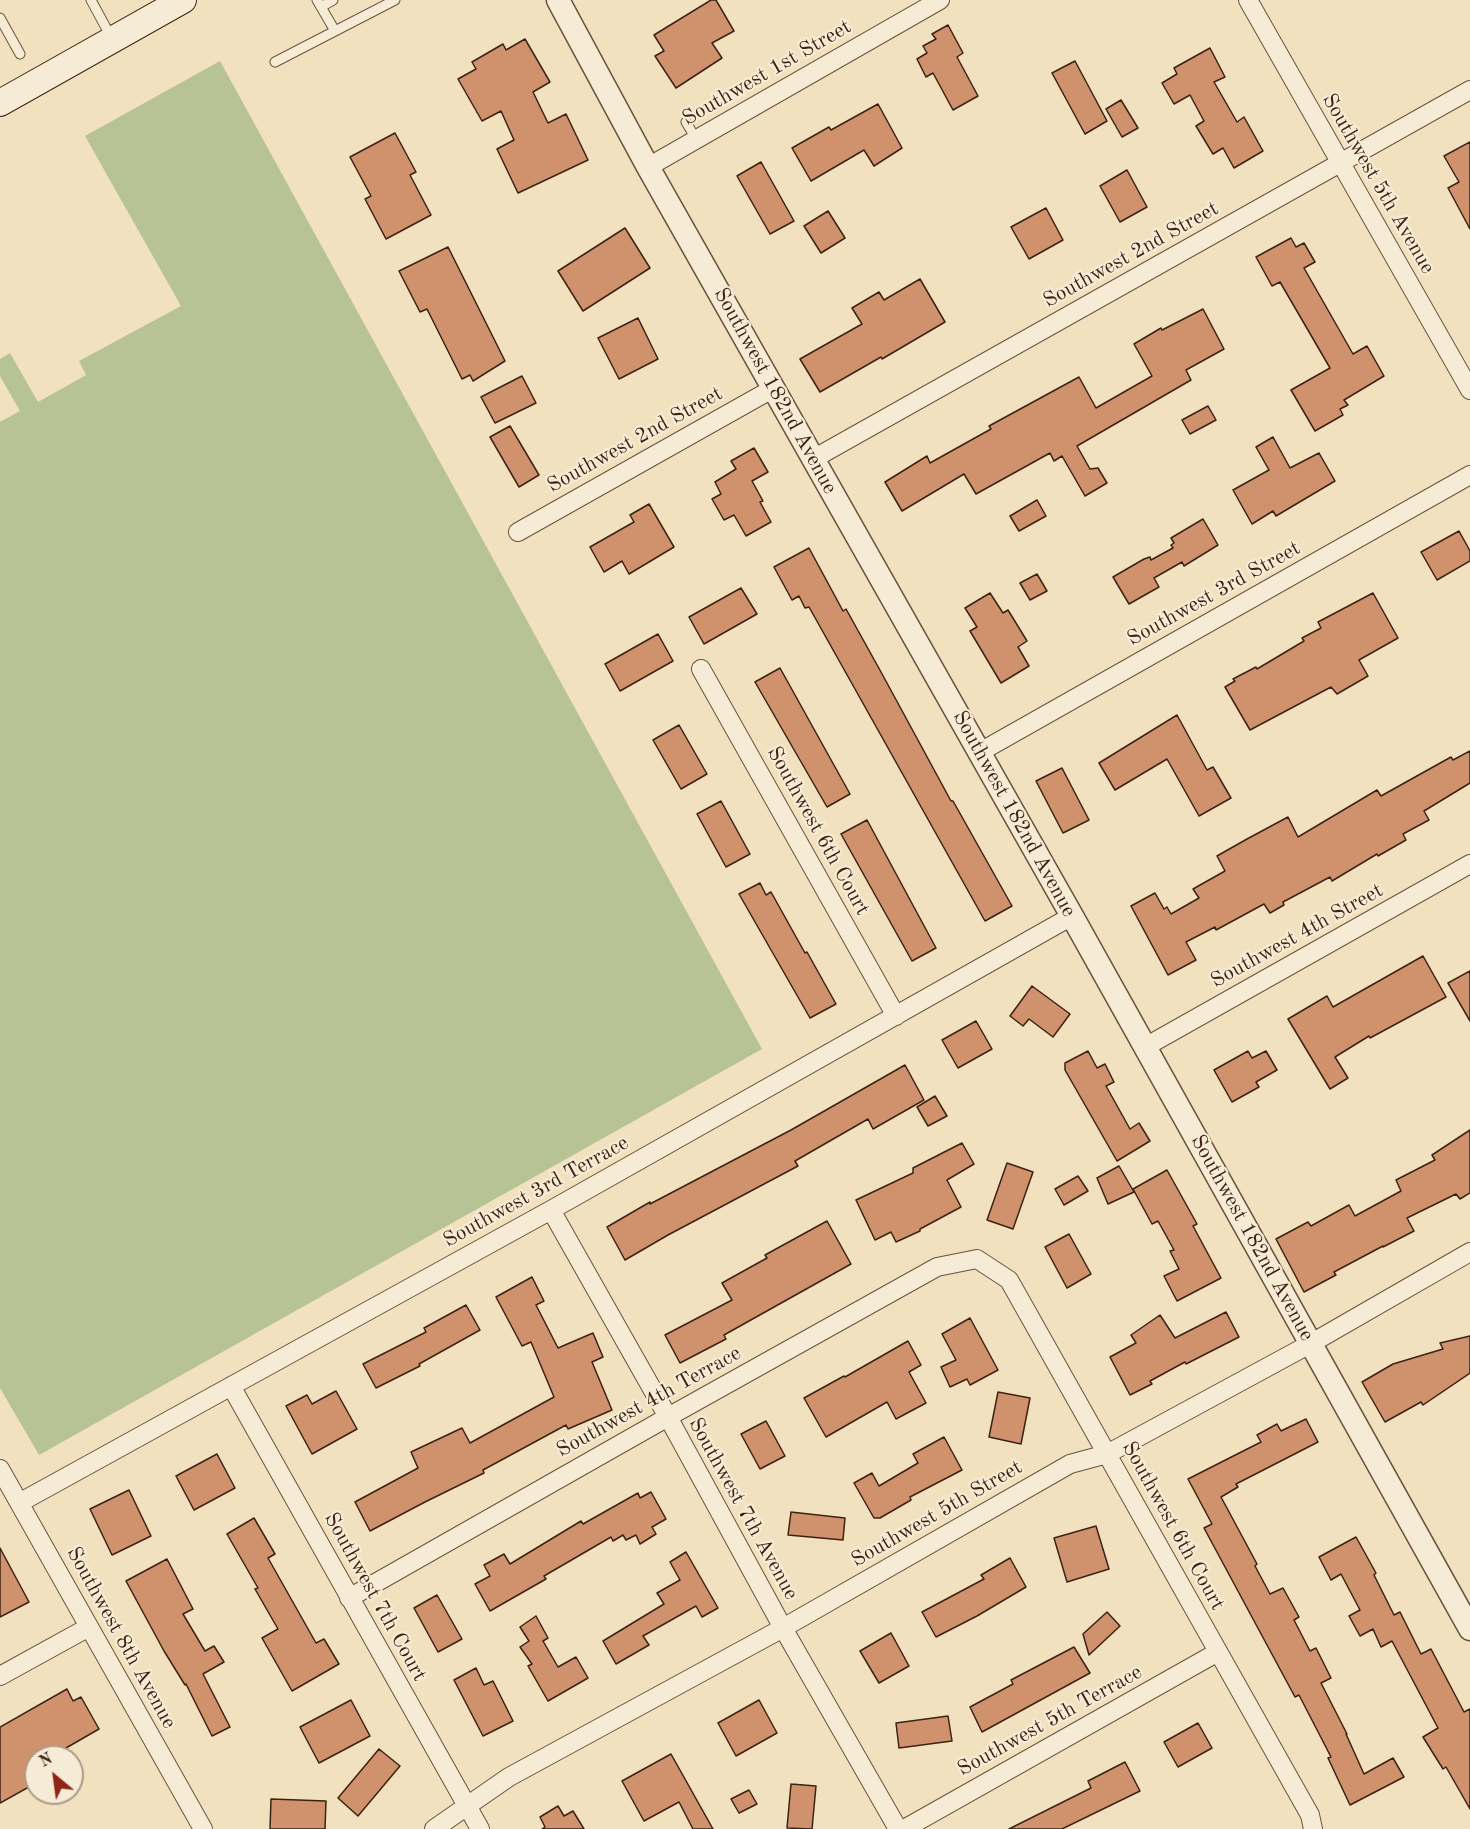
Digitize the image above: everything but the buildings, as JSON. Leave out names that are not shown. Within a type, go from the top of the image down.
[{"type":"main road","points":[[0,103],[183,0]]},
{"type":"street","name":"Southwest 182nd Avenue","points":[[558,0],[648,167],[980,752],[1470,1629]]},
{"type":"street","name":"Southwest 1st Street","points":[[648,167],[940,0]]},
{"type":"street","name":"Southwest 5th Avenue","points":[[1248,0],[1470,390]]},
{"type":"street","name":"Southwest 2nd Street","points":[[813,459],[1470,90]]},
{"type":"street","name":"Southwest 2nd Street","points":[[518,532],[774,388]]},
{"type":"street","name":"Southwest 3rd Street","points":[[980,752],[1470,475]]},
{"type":"street","name":"Southwest 6th Court","points":[[701,669],[896,1016]]},
{"type":"street","name":"Southwest 4th Street","points":[[1145,1047],[1470,864]]},
{"type":"street","name":"Southwest 3rd Terrace","points":[[19,1503],[551,1210],[1072,916]]},
{"type":"street","name":"Southwest 7th Avenue","points":[[551,1210],[668,1417],[783,1628],[898,1829]]},
{"type":"street","name":"Southwest 5th Street","points":[[434,1829],[509,1777],[783,1628],[1070,1464],[1107,1454],[1310,1344],[1470,1252]]},
{"type":"street","name":"Southwest 6th Court","points":[[977,1259],[1009,1280],[1310,1815],[1313,1829]]},
{"type":"street","name":"Southwest 4th Terrace","points":[[350,1598],[937,1267],[977,1259]]},
{"type":"street","name":"Southwest 7th Court","points":[[231,1386],[480,1829]]},
{"type":"street","name":"Southwest 8th Avenue","points":[[0,1469],[203,1829]]},
{"type":"street","points":[[0,1676],[89,1627]]},
{"type":"street","name":"Southwest 5th Terrace","points":[[904,1829],[1218,1652]]},
{"type":"lane","points":[[91,0],[112,40]]},
{"type":"lane","points":[[333,0],[319,3],[335,31]]},
{"type":"lane","points":[[275,62],[394,0]]},
{"type":"lane","points":[[0,18],[20,54]]},
{"type":"lane","points":[[686,122],[696,139]]},
{"type":"green space","points":[[220,61],[762,1049],[39,1455],[0,1388],[0,422],[20,411],[0,376],[0,359],[10,353],[38,402],[86,375],[79,361],[181,306],[85,136]]}]
